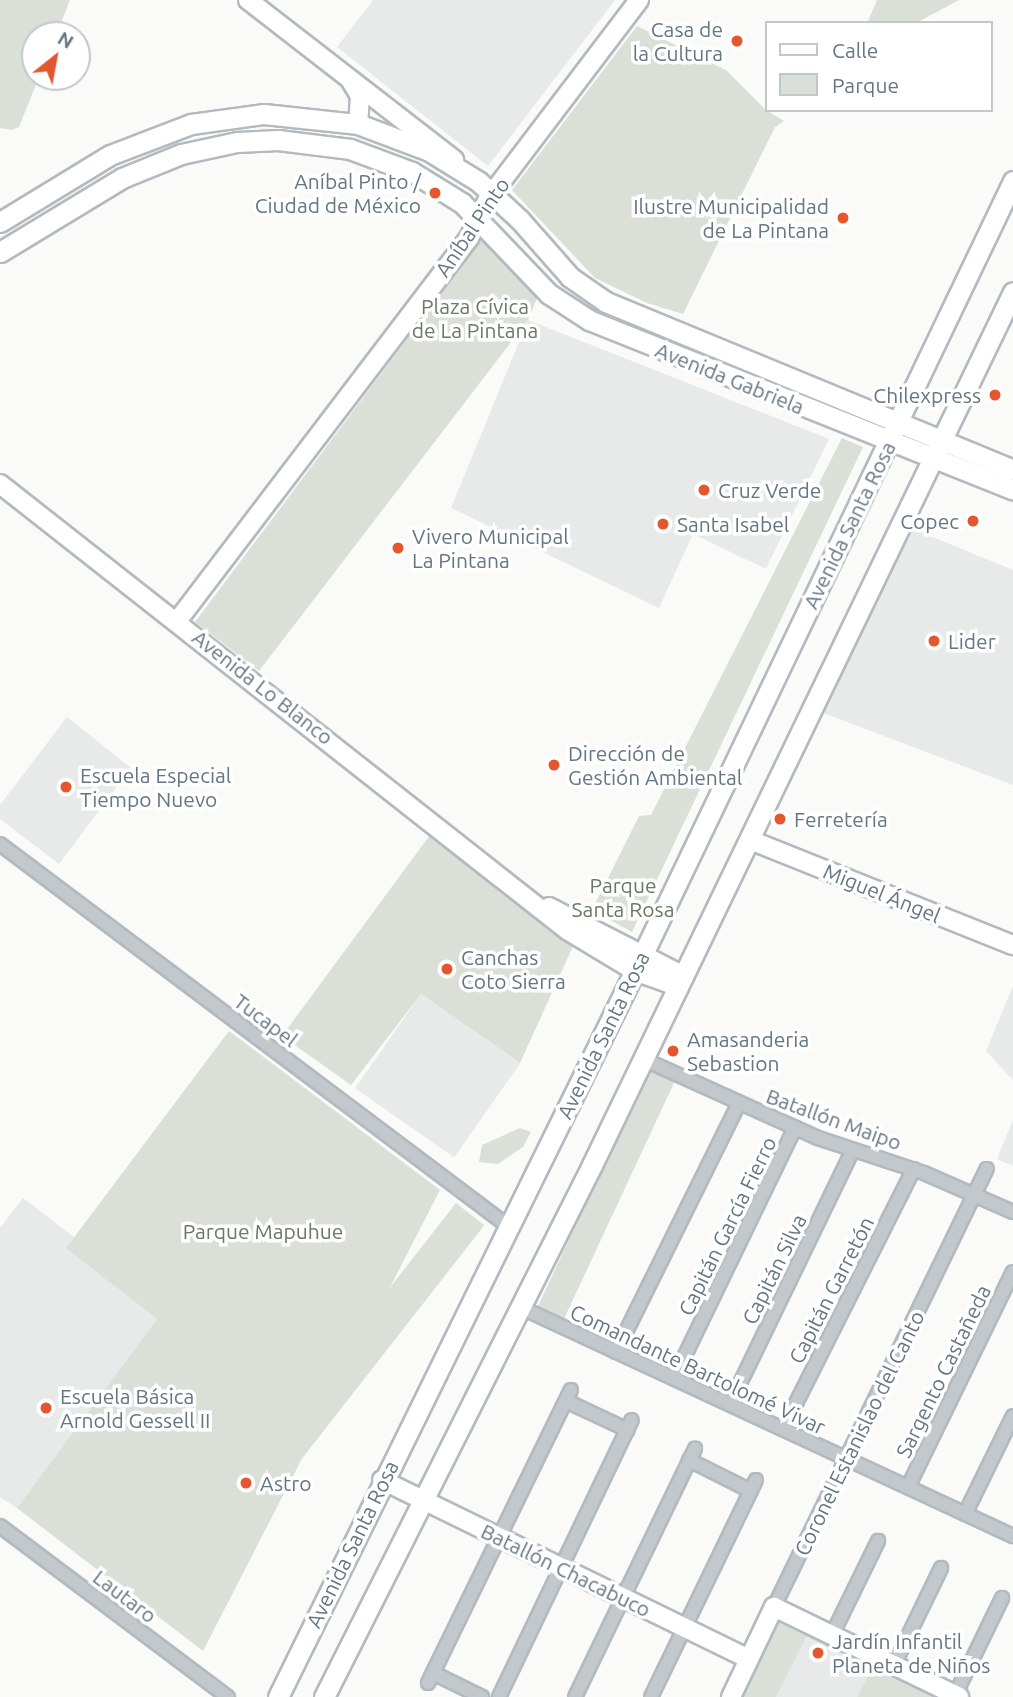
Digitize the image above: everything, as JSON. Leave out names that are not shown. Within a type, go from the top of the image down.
[{"type":"main road","name":"Avenida Gabriela","points":[[0,222],[128,146],[191,124],[264,114],[358,124],[411,143],[463,170],[493,192],[569,277],[606,302],[900,420],[1013,470]]},
{"type":"main road","points":[[358,124],[361,152]]},
{"type":"main road","name":"Avenida Gabriela","points":[[0,252],[142,168],[200,149],[278,140],[361,152],[420,177],[479,217],[542,286],[575,312],[1013,490]]},
{"type":"main road","name":"Avenida Santa Rosa","points":[[278,1697],[639,963],[1013,181]]},
{"type":"main road","points":[[46,193],[61,216]]},
{"type":"main road","points":[[324,1697],[418,1498],[520,1307],[681,982],[1013,292]]},
{"type":"street","points":[[248,0],[437,145],[463,170]]},
{"type":"street","name":"Aníbal Pinto","points":[[178,620],[469,238],[493,192],[639,0]]},
{"type":"street","points":[[351,81],[361,103],[358,124]]},
{"type":"street","name":"Avenida Lo Blanco","points":[[0,484],[178,620],[525,893],[639,963],[681,982]]},
{"type":"street","name":"Miguel Ángel","points":[[750,840],[1013,945]]},
{"type":"street","name":"Tucapel","points":[[0,844],[508,1226]]},
{"type":"street","name":"Batallón Maipo","points":[[643,1059],[795,1128],[914,1169],[1013,1212]]},
{"type":"street","points":[[616,1352],[739,1103]]},
{"type":"street","name":"Capitán García Fierro","points":[[674,1378],[795,1128]]},
{"type":"street","name":"Capitán Silva","points":[[730,1404],[853,1150]]},
{"type":"street","name":"Capitán Garretón","points":[[783,1429],[914,1169]]},
{"type":"street","name":"Coronel Estanislao del Canto","points":[[731,1697],[987,1169]]},
{"type":"street","name":"Sargento Castañeda","points":[[908,1487],[1013,1272]]},
{"type":"street","name":"Comandante Bartolomé Vivar","points":[[520,1307],[1013,1536]]},
{"type":"street","points":[[482,1697],[431,1678],[568,1396],[630,1425],[499,1697]]},
{"type":"street","points":[[965,1514],[1013,1416]]},
{"type":"street","points":[[575,1697],[692,1455],[754,1485],[651,1697]]},
{"type":"street","name":"Batallón Chacabuco","points":[[383,1480],[749,1659]]},
{"type":"street","name":"Lautaro","points":[[0,1526],[228,1697]]},
{"type":"street","points":[[831,1635],[878,1541]]},
{"type":"street","points":[[894,1665],[941,1568]]},
{"type":"street","points":[[774,1607],[957,1696],[1002,1598]]},
{"type":"shaded area","points":[[373,0],[615,0],[488,166],[337,47]]},
{"type":"shaded area","points":[[528,320],[829,439],[766,569],[693,534],[659,608],[451,508]]},
{"type":"shaded area","name":"Lider","points":[[911,528],[1013,570],[1013,785],[821,712]]},
{"type":"shaded area","name":"Escuela Especial Tiempo Nuevo","points":[[67,717],[131,768],[59,864],[0,819],[0,805]]},
{"type":"shaded area","points":[[1013,986],[1013,1080],[986,1051]]},
{"type":"shaded area","points":[[421,994],[520,1063],[454,1158],[355,1088]]},
{"type":"shaded area","points":[[1013,1120],[1013,1166],[997,1159]]},
{"type":"shaded area","name":"Escuela Básica Arnold Gessell II","points":[[23,1198],[74,1237],[67,1248],[157,1319],[17,1508],[0,1497],[0,1228]]},
{"type":"shaded area","name":"Jardín Infantil Planeta de Niños","points":[[805,1637],[871,1669],[857,1697],[776,1697]]},
{"type":"green space","points":[[0,0],[70,0],[62,21],[21,21],[21,91],[33,91],[19,127],[12,130],[0,128]]},
{"type":"green space","points":[[877,0],[959,0],[920,21],[868,21]]},
{"type":"green space","name":"Plaza Cívica de La Pintana","points":[[637,26],[726,70],[764,108],[764,112],[769,112],[784,121],[775,127],[683,314],[647,303],[595,278],[512,190]]},
{"type":"green space","name":"Plaza Cívica de La Pintana","points":[[482,239],[537,298],[528,320],[259,671],[195,622]]},
{"type":"green space","name":"Parque Santa Rosa","points":[[842,438],[863,447],[632,932],[592,910],[639,816],[651,815]]},
{"type":"green space","name":"Canchas Coto Sierra","points":[[430,835],[574,944],[520,1063],[421,994],[351,1085],[282,1036]]},
{"type":"green space","name":"Parque Mapuhue","points":[[229,1031],[440,1190],[203,1651],[17,1508],[157,1319],[66,1248]]},
{"type":"green space","points":[[649,1068],[675,1080],[563,1321],[537,1309]]},
{"type":"green space","points":[[520,1128],[531,1132],[523,1147],[498,1164],[479,1162],[482,1145]]},
{"type":"green space","points":[[456,1203],[484,1225],[204,1584],[176,1562]]},
{"type":"green space","points":[[778,1622],[934,1697],[857,1697],[871,1669],[806,1637],[776,1697],[742,1697]]},
{"type":"place","name":"Casa de la Cultura","points":[[737,41]]},
{"type":"place","name":"Aníbal Pinto / Ciudad de México","points":[[435,193]]},
{"type":"place","name":"Ilustre Municipalidad de La Pintana","points":[[843,218]]},
{"type":"place","name":"Chilexpress","points":[[995,395]]},
{"type":"place","name":"Cruz Verde","points":[[704,490]]},
{"type":"place","name":"Copec","points":[[973,521]]},
{"type":"place","name":"Santa Isabel","points":[[663,524]]},
{"type":"place","name":"Vivero Municipal La Pintana","points":[[398,548]]},
{"type":"place","name":"Lider","points":[[934,641]]},
{"type":"place","name":"Dirección de Gestión Ambiental","points":[[554,765]]},
{"type":"place","name":"Escuela Especial Tiempo Nuevo","points":[[66,787]]},
{"type":"place","name":"Ferretería","points":[[780,819]]},
{"type":"place","name":"Canchas Coto Sierra","points":[[447,969]]},
{"type":"place","name":"Amasanderia Sebastion","points":[[673,1051]]},
{"type":"place","name":"Escuela Básica Arnold Gessell II","points":[[46,1408]]},
{"type":"place","name":"Astro","points":[[246,1483]]},
{"type":"place","name":"Jardín Infantil Planeta de Niños","points":[[818,1653]]}]
